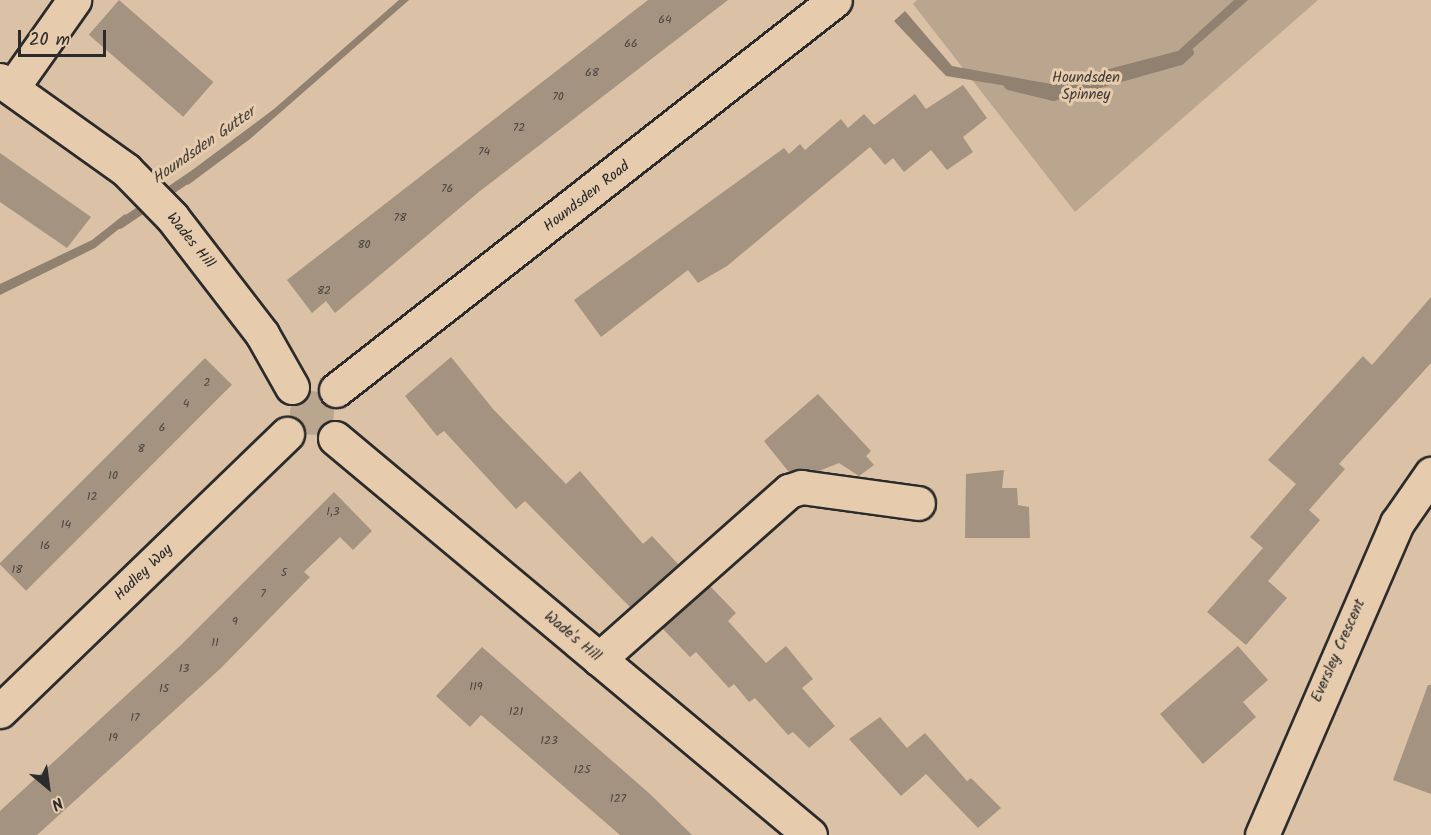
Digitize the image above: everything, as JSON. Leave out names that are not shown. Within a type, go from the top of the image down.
[{"type":"street","points":[[6,84],[74,0]]},
{"type":"street","name":"Houndsden Road","points":[[336,390],[835,0]]},
{"type":"street","name":"Wades Hill","points":[[6,84],[126,170],[172,218],[262,334],[292,387]]},
{"type":"street","points":[[314,381],[336,390],[345,416],[335,438],[309,446],[287,434],[280,409],[292,387],[314,381]]},
{"type":"street","name":"Hadley Way","points":[[0,711],[287,434]]},
{"type":"street","name":"Wade's Hill","points":[[335,438],[810,835]]},
{"type":"street","name":"Eversley Crescent","points":[[1262,835],[1397,523],[1431,474]]},
{"type":"street","points":[[599,659],[789,491],[801,487],[918,502]]},
{"type":"green space","name":"Houndsden Spinney","points":[[917,0],[1318,0],[1075,212],[913,4]]},
{"type":"green space","points":[[312,391],[327,398],[334,413],[327,428],[312,435],[297,428],[290,413],[297,398]]},
{"type":"shaded area","points":[[399,0],[409,0],[250,139],[188,185],[183,177],[274,109]]},
{"type":"shaded area","points":[[1234,0],[1248,0],[1180,60],[1050,93],[946,76],[894,21],[905,11],[952,66],[1051,84],[1178,51]]},
{"type":"shaded area","points":[[125,214],[129,221],[95,248],[0,295],[0,284],[92,240]]},
{"type":"building","points":[[119,0],[213,82],[183,117],[89,35]]},
{"type":"building","points":[[648,0],[728,0],[480,191],[335,313],[326,301],[312,313],[287,280]]},
{"type":"building","points":[[963,85],[987,118],[963,137],[973,152],[947,170],[931,150],[904,172],[893,158],[885,165],[870,147],[727,266],[698,283],[688,270],[601,337],[574,300],[784,148],[789,154],[800,144],[805,150],[841,119],[848,128],[864,114],[874,125],[915,94],[926,109]]},
{"type":"building","points":[[0,153],[91,217],[67,248],[0,202]]},
{"type":"building","points":[[1431,297],[1431,363],[1339,464],[1345,469],[1309,510],[1320,520],[1268,581],[1287,598],[1246,645],[1207,612],[1263,548],[1250,537],[1296,484],[1268,460],[1363,356],[1372,365]]},
{"type":"building","points":[[451,357],[493,409],[566,484],[580,471],[643,544],[652,536],[678,564],[630,607],[525,501],[516,509],[444,431],[437,436],[405,396]]},
{"type":"building","points":[[205,358],[232,385],[26,591],[0,563]]},
{"type":"building","points":[[818,394],[871,451],[866,456],[874,465],[859,476],[839,463],[819,471],[788,471],[764,441]]},
{"type":"building","points":[[1004,470],[1002,488],[1017,488],[1018,505],[1029,507],[1030,538],[965,538],[966,474]]},
{"type":"building","points":[[334,492],[372,531],[353,550],[340,537],[304,572],[310,577],[220,669],[37,835],[0,835],[0,811],[181,645]]},
{"type":"building","points":[[710,586],[736,613],[728,621],[766,663],[786,646],[813,679],[802,688],[835,726],[809,748],[793,732],[788,735],[755,698],[749,702],[734,684],[729,688],[696,652],[690,657],[662,628]]},
{"type":"building","points":[[1238,646],[1268,680],[1243,702],[1256,717],[1203,764],[1160,714]]},
{"type":"building","points":[[482,647],[650,794],[692,835],[620,835],[481,715],[470,727],[436,696]]},
{"type":"building","points":[[1428,685],[1431,685],[1431,794],[1393,780]]},
{"type":"building","points":[[880,717],[907,748],[925,733],[967,781],[971,778],[1001,808],[978,828],[926,774],[901,796],[849,739]]},
{"type":"waterway","name":"Houndsden Gutter","points":[[1008,85],[1053,96],[1180,60],[1189,52]]},
{"type":"waterway","name":"Houndsden Gutter","points":[[119,224],[195,173]]}]
